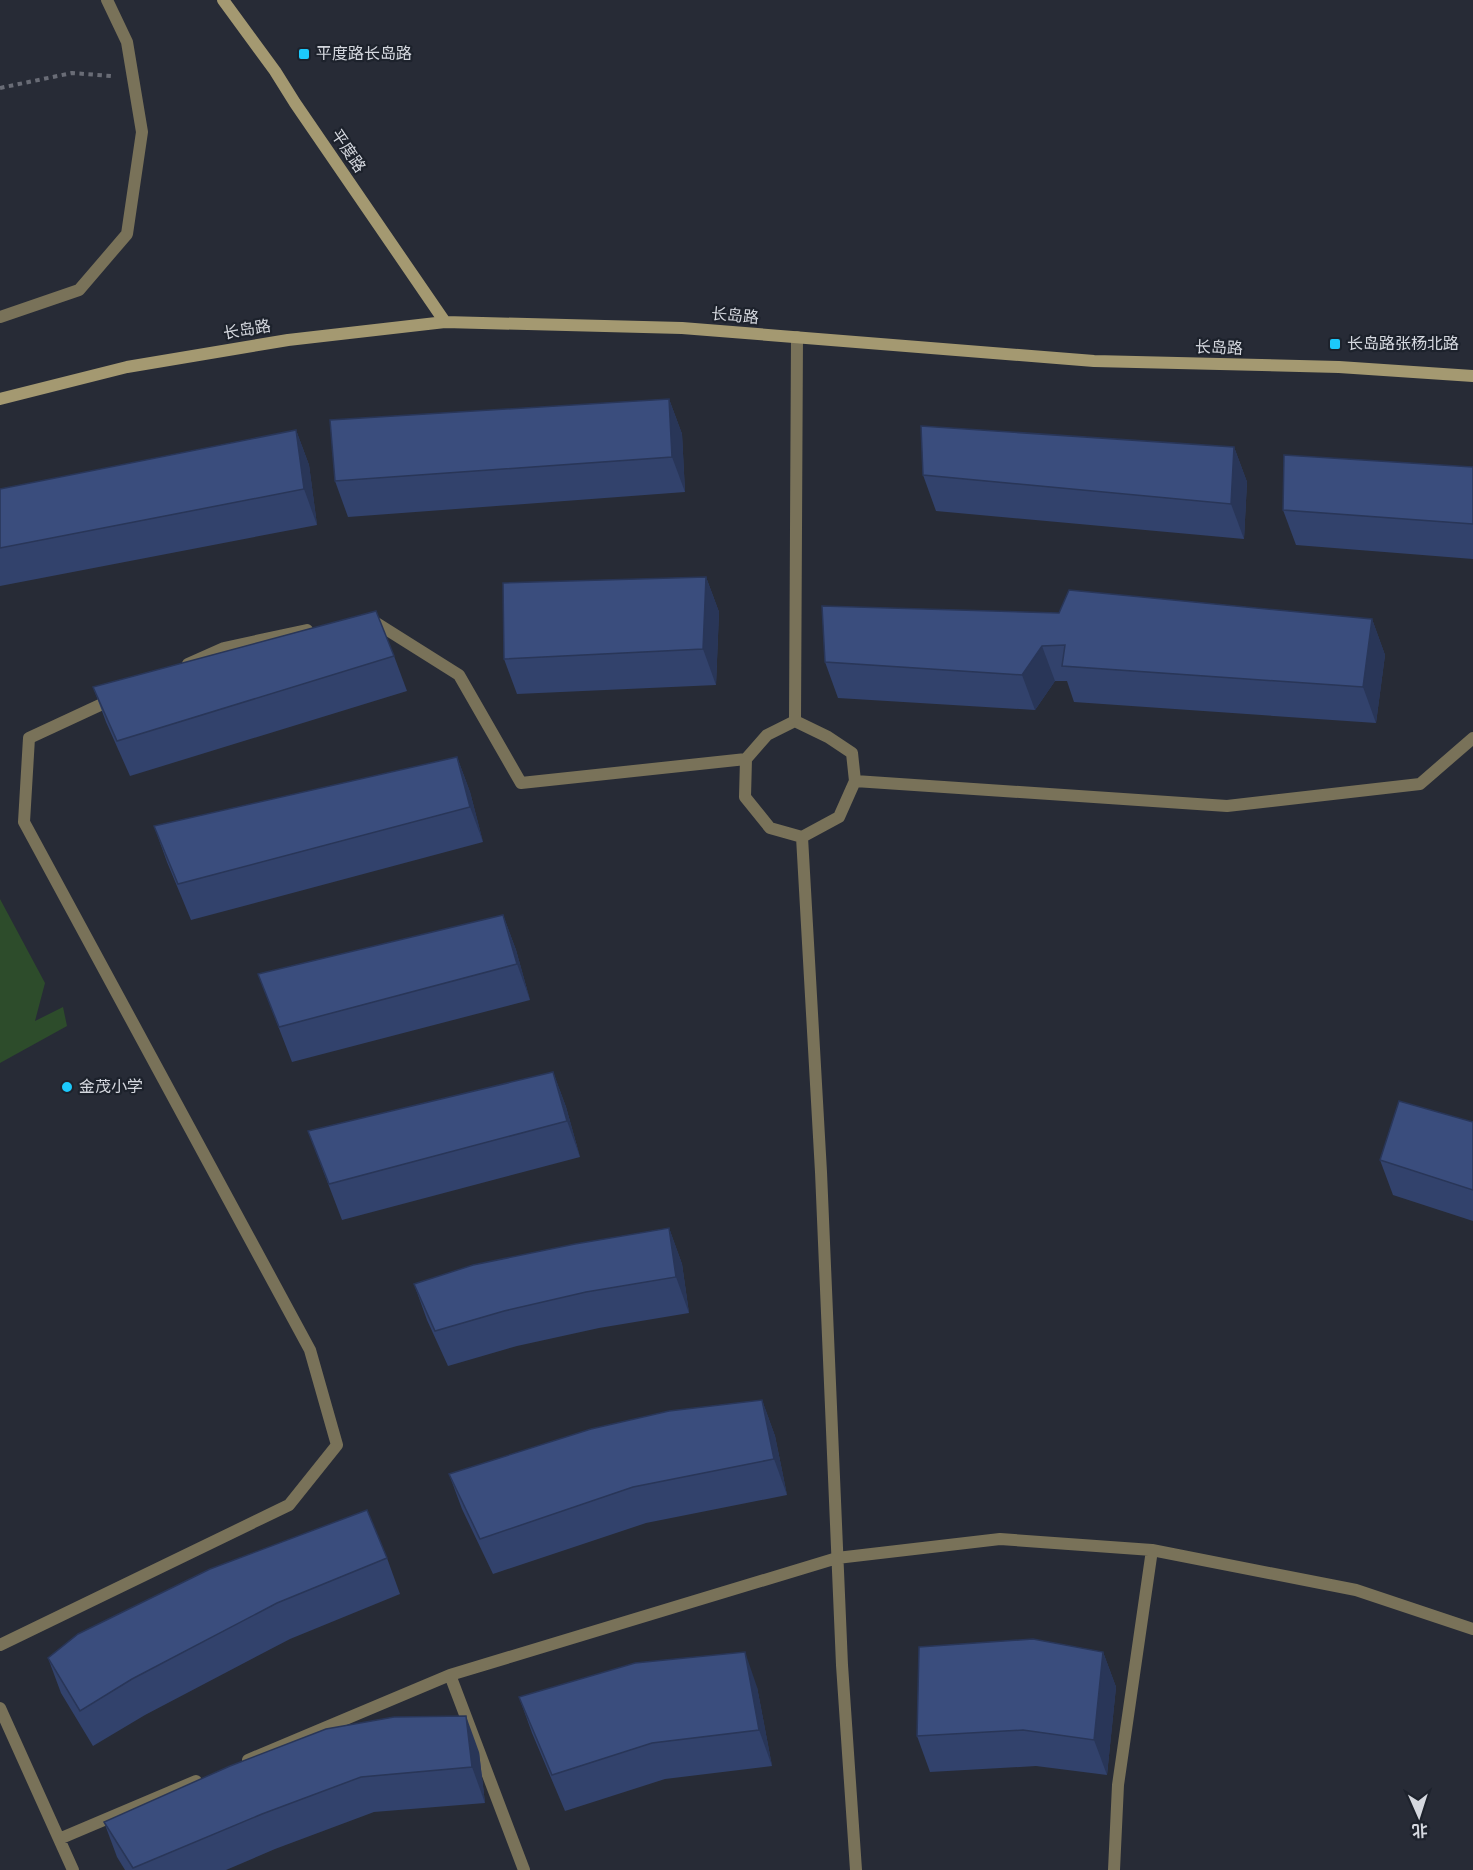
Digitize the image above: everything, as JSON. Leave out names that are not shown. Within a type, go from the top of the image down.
[{"type":"street","points":[[0,317],[79,290],[127,234],[142,132],[127,42],[107,0]]},
{"type":"street","name":"平度路","points":[[223,0],[275,71],[446,322]]},
{"type":"street","name":"长岛路","points":[[0,399],[127,367],[288,340],[446,322],[682,328],[1094,360],[1339,368],[1473,376]]},
{"type":"street","points":[[795,721],[797,337]]},
{"type":"street","points":[[357,620],[368,618],[459,675],[521,783],[746,759]]},
{"type":"street","points":[[181,668],[224,648],[323,627]]},
{"type":"street","points":[[0,1646],[289,1505],[337,1445],[310,1350],[24,822],[29,738],[126,693]]},
{"type":"street","points":[[795,721],[828,737],[852,753],[855,781],[839,817],[802,837],[770,828],[745,797],[746,759],[767,735],[795,721]]},
{"type":"street","points":[[855,781],[1227,806],[1420,784],[1473,738]]},
{"type":"street","points":[[802,837],[821,1172],[842,1665],[856,1870]]},
{"type":"street","points":[[233,1766],[450,1675],[837,1558],[1000,1539],[1152,1550],[1356,1590],[1473,1629]]},
{"type":"street","points":[[1114,1870],[1118,1785],[1152,1550]]},
{"type":"street","points":[[450,1675],[524,1870]]},
{"type":"street","points":[[0,1708],[73,1870]]},
{"type":"street","points":[[59,1839],[211,1775]]},
{"type":"path","points":[[0,88],[72,73],[133,77]]},
{"type":"green space","points":[[0,899],[45,983],[35,1021],[63,1007],[67,1026],[0,1063]]},
{"type":"building","points":[[669,399],[672,457],[335,481],[330,420]]},
{"type":"building","points":[[921,426],[1234,447],[1231,504],[923,475]]},
{"type":"building","points":[[296,430],[304,489],[0,548],[0,489]]},
{"type":"building","points":[[1284,455],[1473,467],[1473,524],[1283,510]]},
{"type":"building","points":[[706,577],[703,649],[504,659],[503,583]]},
{"type":"building","points":[[1069,590],[1372,619],[1363,687],[1062,666],[1065,645],[1042,646],[1022,675],[825,662],[822,606],[1059,613]]},
{"type":"building","points":[[376,611],[394,656],[117,741],[93,687]]},
{"type":"building","points":[[457,757],[470,807],[178,884],[154,826]]},
{"type":"building","points":[[503,915],[517,964],[279,1027],[258,974]]},
{"type":"building","points":[[553,1072],[567,1121],[329,1184],[308,1131]]},
{"type":"building","points":[[1399,1101],[1473,1122],[1473,1190],[1380,1160]]},
{"type":"building","points":[[669,1228],[676,1277],[586,1292],[504,1311],[435,1331],[414,1284],[473,1265]]},
{"type":"building","points":[[762,1400],[774,1459],[633,1487],[480,1539],[449,1474],[591,1429],[669,1411]]},
{"type":"building","points":[[367,1510],[387,1558],[277,1603],[132,1679],[80,1711],[48,1658],[78,1634],[210,1569]]},
{"type":"building","points":[[1033,1639],[1103,1652],[1094,1740],[1023,1730],[917,1736],[919,1647]]},
{"type":"building","points":[[745,1652],[759,1730],[652,1743],[552,1775],[519,1697],[635,1663]]},
{"type":"building","points":[[466,1716],[472,1767],[361,1777],[262,1814],[133,1868],[104,1822],[230,1766],[326,1729],[394,1717]]},
{"type":"place","name":"平度路长岛路","points":[[304,54]]},
{"type":"place","name":"长岛路张杨北路","points":[[1335,344]]},
{"type":"place","name":"金茂小学","points":[[67,1087]]}]
